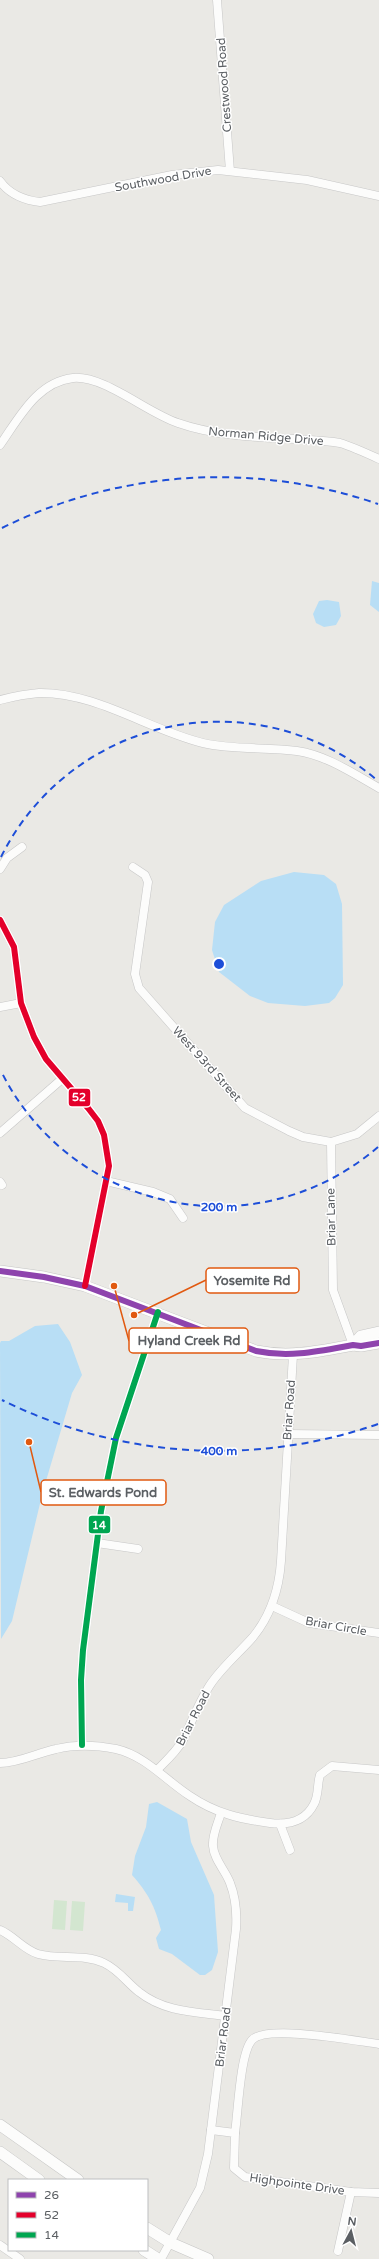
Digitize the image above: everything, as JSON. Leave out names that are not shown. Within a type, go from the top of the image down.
[{"type":"street","name":"Crestwood Road","points":[[217,0],[230,171]]},
{"type":"street","name":"Southwood Drive","points":[[0,182],[15,196],[40,202],[188,172],[230,171],[307,180],[379,196]]},
{"type":"street","name":"Norman Ridge Drive","points":[[0,445],[34,398],[45,388],[58,382],[73,378],[87,378],[176,423],[199,430],[223,434],[330,442],[355,448],[379,459]]},
{"type":"street","points":[[0,700],[39,693],[87,701],[202,743],[231,748],[297,751],[310,754],[323,759],[379,788]]},
{"type":"street","points":[[0,869],[7,858],[22,847]]},
{"type":"street","name":"West 93rd Street","points":[[133,867],[146,875],[148,882],[134,974],[139,988],[245,1108],[303,1137],[330,1142]]},
{"type":"street","points":[[0,920],[14,947],[21,1003],[34,1037],[46,1059],[98,1121],[104,1135],[109,1166],[85,1286]]},
{"type":"street","points":[[0,1007],[21,1003]]},
{"type":"street","points":[[0,1133],[62,1079]]},
{"type":"street","points":[[330,1142],[357,1134],[379,1116]]},
{"type":"street","name":"Briar Lane","points":[[330,1142],[333,1290],[353,1345]]},
{"type":"street","points":[[106,1181],[153,1192],[170,1199],[183,1218]]},
{"type":"street","points":[[0,1271],[44,1276],[85,1286],[158,1312],[256,1352],[274,1355],[293,1355],[353,1345],[361,1346],[379,1343]]},
{"type":"street","points":[[82,1745],[82,1673],[97,1543],[107,1474],[116,1438],[158,1312]]},
{"type":"street","points":[[353,1345],[361,1336],[379,1332]]},
{"type":"street","name":"Briar Road","points":[[158,1770],[182,1741],[210,1684],[223,1667],[265,1621],[280,1582],[287,1434],[293,1355]]},
{"type":"street","points":[[287,1434],[379,1435]]},
{"type":"street","points":[[97,1543],[138,1549]]},
{"type":"street","name":"Briar Circle","points":[[272,1606],[310,1623],[379,1633]]},
{"type":"street","points":[[0,1763],[20,1760],[56,1748],[82,1745],[118,1750],[138,1758],[158,1770],[188,1795],[207,1807],[221,1813],[249,1820],[280,1824],[299,1820],[308,1813],[317,1795],[320,1775],[332,1766],[379,1770]]},
{"type":"street","name":"Briar Road","points":[[159,2259],[171,2243],[200,2188],[205,2171],[211,2130],[226,2016],[237,1913],[230,1882],[213,1847],[214,1835],[221,1813]]},
{"type":"street","points":[[280,1824],[290,1850]]},
{"type":"street","points":[[0,1930],[36,1954],[49,1957],[76,1956],[103,1963],[116,1970],[138,1991],[165,2007],[226,2016]]},
{"type":"street","name":"Highpointe Drive","points":[[379,2044],[285,2032],[265,2033],[252,2039],[246,2051],[243,2068],[235,2133],[234,2168],[244,2177],[351,2192],[379,2193]]},
{"type":"street","points":[[0,2125],[77,2179]]},
{"type":"street","points":[[211,2130],[235,2133]]},
{"type":"street","points":[[0,2152],[38,2179]]},
{"type":"street","name":"Highpointe Drive","points":[[338,2252],[351,2192]]},
{"type":"street","points":[[148,2229],[171,2243],[208,2259]]},
{"type":"street","points":[[9,2251],[20,2259]]},
{"type":"street","points":[[146,2251],[159,2259]]},
{"type":"green space","points":[[54,1900],[67,1901],[65,1930],[52,1929]]},
{"type":"green space","points":[[72,1901],[85,1902],[83,1931],[70,1930]]},
{"type":"water","points":[[372,581],[379,583],[379,612],[370,605]]},
{"type":"water","points":[[327,600],[339,602],[341,616],[336,625],[324,627],[316,623],[313,614],[319,601]]},
{"type":"water","points":[[294,872],[324,875],[336,884],[342,904],[343,985],[335,998],[329,1003],[305,1006],[268,1003],[250,996],[219,972],[212,950],[215,922],[224,905],[261,881]]},
{"type":"water","points":[[58,1324],[70,1342],[82,1375],[72,1393],[43,1491],[12,1621],[1,1639],[0,1343],[1,1341],[9,1341],[35,1326]]},
{"type":"water","points":[[157,1802],[187,1819],[191,1842],[214,1895],[218,1952],[212,1970],[205,1975],[200,1975],[172,1954],[159,1949],[156,1938],[161,1930],[156,1914],[147,1894],[132,1875],[135,1856],[146,1827],[149,1804]]},
{"type":"water","points":[[116,1894],[135,1897],[133,1911],[128,1911],[128,1903],[115,1902]]},
{"type":"transit line","name":"52","points":[[0,920],[14,947],[21,1003],[34,1037],[46,1059],[98,1121],[104,1135],[109,1166],[85,1286]]},
{"type":"transit line","name":"26","points":[[0,1271],[44,1277],[85,1286],[256,1351],[293,1354],[353,1345],[361,1346],[379,1343]]},
{"type":"transit line","name":"14","points":[[82,1745],[81,1680],[83,1650],[101,1511],[116,1438],[158,1312]]},
{"type":"place","name":"Hyland Creek Rd","points":[[114,1286]]},
{"type":"place","name":"Yosemite Rd","points":[[134,1315]]},
{"type":"place","name":"St. Edwards Pond","points":[[29,1442]]}]
